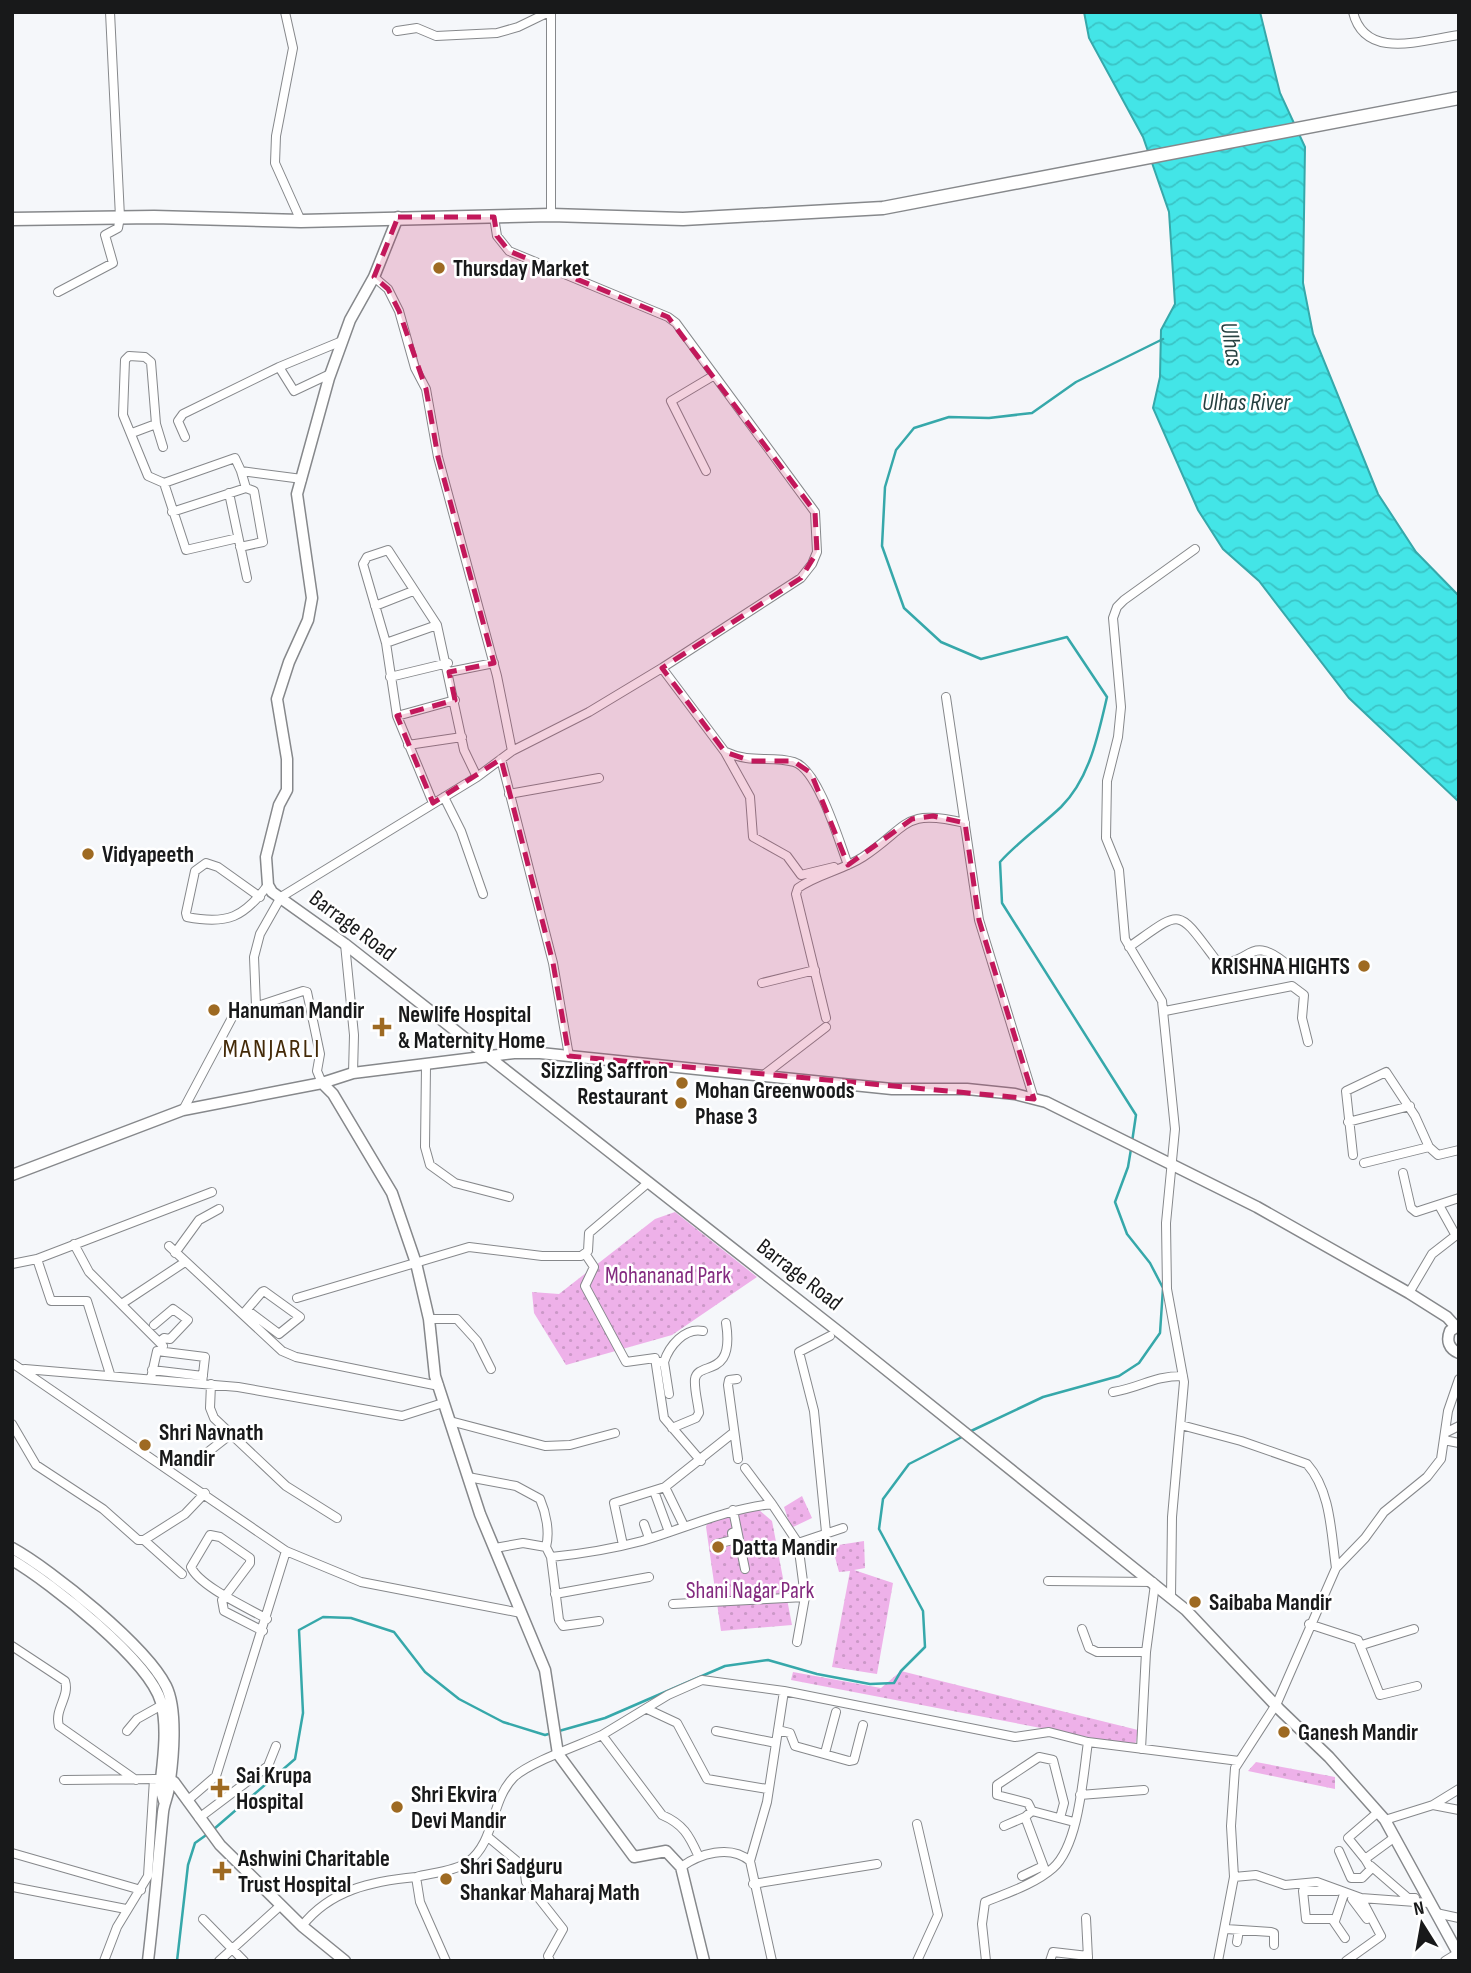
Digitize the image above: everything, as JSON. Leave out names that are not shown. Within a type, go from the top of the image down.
[{"type":"main road","points":[[12,219],[120,217],[301,220],[551,215],[683,219],[883,208],[1459,98]]},
{"type":"street","points":[[58,292],[113,263],[105,235],[118,228],[120,217],[110,12]]},
{"type":"street","points":[[285,12],[293,48],[276,136],[275,163],[301,220]]},
{"type":"street","points":[[397,31],[417,28],[436,36],[497,33],[518,27],[550,12],[551,215]]},
{"type":"street","points":[[1353,12],[1361,32],[1377,43],[1459,35]]},
{"type":"street","points":[[260,897],[218,866],[206,863],[195,871],[186,914],[187,917],[203,920],[232,918],[251,908],[260,897],[268,885],[266,857],[279,806],[287,790],[287,759],[277,699],[289,662],[308,620],[312,598],[297,494],[330,374],[342,341],[350,320],[374,277],[398,217]]},
{"type":"street","points":[[256,1006],[254,957],[260,934],[281,897],[477,778],[512,751],[590,712],[662,668],[801,578],[813,564],[817,552],[814,512],[742,410],[713,376],[691,341],[668,317],[509,251],[499,240],[494,217]]},
{"type":"street","points":[[374,277],[388,289],[399,311],[415,368],[426,389],[438,457],[494,663],[512,751]]},
{"type":"street","points":[[185,437],[178,421],[183,414],[279,367],[342,341]]},
{"type":"street","points":[[163,447],[156,425],[151,362],[145,357],[129,356],[125,360],[122,410],[148,476],[164,483],[233,458],[241,471],[246,488]]},
{"type":"street","points":[[279,367],[294,391],[330,374]]},
{"type":"street","points":[[706,471],[670,401],[713,376]]},
{"type":"street","points":[[132,433],[156,425]]},
{"type":"street","points":[[241,471],[302,479]]},
{"type":"street","points":[[164,483],[172,512],[186,550],[239,542],[263,542],[254,491],[246,488],[172,512]]},
{"type":"street","points":[[229,493],[247,578]]},
{"type":"street","points":[[1171,1598],[1172,1517],[1183,1376],[1167,1289],[1166,1223],[1175,1129],[1165,1011],[1163,1001],[1129,947],[1122,929],[1119,870],[1106,838],[1104,824],[1107,781],[1118,737],[1121,707],[1113,618],[1116,607],[1195,549]]},
{"type":"street","points":[[433,803],[397,716],[386,643],[363,564],[367,557],[388,550],[393,554],[412,591],[437,625],[449,668],[464,750],[477,778]]},
{"type":"street","points":[[375,606],[412,591]]},
{"type":"street","points":[[386,643],[437,625]]},
{"type":"street","points":[[390,677],[494,663]]},
{"type":"street","points":[[662,668],[725,752],[750,797],[751,834],[755,840],[787,856],[801,874],[844,867]]},
{"type":"street","points":[[946,697],[979,920],[1034,1099]]},
{"type":"street","points":[[397,716],[455,700]]},
{"type":"street","points":[[408,745],[462,737]]},
{"type":"street","points":[[725,752],[751,761],[793,761],[811,773],[844,867]]},
{"type":"street","points":[[501,759],[550,950],[569,1056]]},
{"type":"street","points":[[509,794],[599,778]]},
{"type":"street","points":[[444,796],[461,831],[483,894]]},
{"type":"street","points":[[765,1074],[826,1023],[796,894],[802,885],[844,867],[912,819],[933,816],[965,823]]},
{"type":"street","name":"Barrage Road","points":[[268,885],[649,1182],[1171,1598],[1357,1786],[1395,1837],[1458,1954]]},
{"type":"street","points":[[1129,947],[1171,918],[1181,918],[1188,923],[1216,960],[1230,962],[1255,950],[1265,949],[1272,951],[1291,968]]},
{"type":"street","points":[[345,944],[354,1035],[354,1073]]},
{"type":"street","points":[[762,983],[815,970]]},
{"type":"street","points":[[1165,1011],[1292,986],[1304,995],[1302,1018],[1308,1042]]},
{"type":"street","points":[[183,1110],[234,1014],[307,992],[320,1054],[317,1076],[332,1094],[392,1193],[416,1263],[429,1319],[443,1403],[468,1478],[545,1670],[557,1750],[634,1857],[666,1851],[681,1867],[704,1961]]},
{"type":"street","points":[[12,1175],[183,1110],[322,1083],[354,1073],[490,1057],[540,1053],[892,1089],[967,1089],[1034,1099],[1139,1147],[1257,1207],[1447,1317],[1457,1326],[1450,1331],[1448,1341],[1452,1349],[1459,1353]]},
{"type":"street","points":[[426,1066],[425,1147],[430,1165],[455,1183],[509,1196]]},
{"type":"street","points":[[1353,1155],[1346,1091],[1382,1073],[1391,1075],[1429,1147],[1438,1155],[1459,1150]]},
{"type":"street","points":[[1348,1122],[1409,1106]]},
{"type":"street","points":[[1364,1163],[1429,1147]]},
{"type":"street","points":[[1403,1173],[1411,1208],[1416,1212],[1440,1207],[1459,1198]]},
{"type":"street","points":[[649,1182],[589,1233],[586,1255],[594,1267],[585,1286],[626,1362],[659,1361],[686,1334],[695,1330],[703,1331]]},
{"type":"street","points":[[12,1264],[37,1259],[212,1192]]},
{"type":"street","points":[[1409,1293],[1432,1254],[1457,1234],[1440,1207]]},
{"type":"street","points":[[219,1209],[199,1220],[172,1250],[245,1312],[282,1351],[296,1357],[439,1386]]},
{"type":"street","points":[[74,1244],[89,1272],[123,1303],[161,1344],[164,1338],[170,1339],[188,1320],[173,1309],[154,1325]]},
{"type":"street","points":[[297,1298],[481,1246],[542,1256],[577,1258],[586,1255]]},
{"type":"street","points":[[37,1259],[51,1301],[87,1301],[110,1374]]},
{"type":"street","points":[[123,1303],[185,1262]]},
{"type":"street","points":[[264,1291],[300,1317],[279,1334],[245,1312],[264,1291]]},
{"type":"street","points":[[429,1319],[457,1319],[477,1341],[491,1369]]},
{"type":"street","points":[[672,1428],[696,1418],[699,1413],[695,1378],[698,1372],[722,1363],[725,1357],[726,1323]]},
{"type":"street","points":[[826,1532],[814,1411],[799,1352],[830,1336]]},
{"type":"street","points":[[152,1374],[158,1351],[205,1357],[205,1381],[211,1413],[286,1486],[337,1518]]},
{"type":"street","points":[[659,1361],[669,1394]]},
{"type":"street","points":[[659,1361],[664,1418],[701,1461]]},
{"type":"street","points":[[12,1363],[286,1551],[361,1582],[521,1613]]},
{"type":"street","points":[[22,1369],[178,1377],[402,1416],[421,1413],[443,1403]]},
{"type":"street","points":[[1114,1392],[1143,1385],[1156,1377],[1183,1376]]},
{"type":"street","points":[[737,1379],[729,1380],[728,1385],[738,1459]]},
{"type":"street","points":[[1218,1961],[1234,1877],[1231,1826],[1235,1768],[1277,1703],[1309,1623],[1336,1568],[1365,1538],[1384,1512],[1427,1477],[1441,1459],[1459,1379]]},
{"type":"street","points":[[450,1421],[545,1446],[570,1445],[615,1433]]},
{"type":"street","points":[[12,1424],[36,1465],[103,1509],[138,1540],[144,1540],[185,1514],[205,1493]]},
{"type":"street","points":[[1181,1425],[1241,1441],[1307,1464],[1315,1472],[1326,1499],[1336,1568]]},
{"type":"street","points":[[1445,1437],[1459,1426]]},
{"type":"street","points":[[623,1545],[614,1503],[665,1487],[733,1433]]},
{"type":"street","points":[[208,1452],[231,1434]]},
{"type":"street","points":[[1445,1437],[1459,1443]]},
{"type":"street","points":[[745,1468],[798,1543],[805,1597],[797,1642]]},
{"type":"street","points":[[468,1478],[516,1486],[540,1499],[545,1514],[548,1538],[546,1547],[551,1557],[555,1594],[563,1626],[599,1621]]},
{"type":"street","points":[[665,1487],[684,1526]]},
{"type":"street","points":[[654,1491],[668,1532]]},
{"type":"street","points":[[551,1557],[623,1545],[733,1510],[772,1504]]},
{"type":"street","points":[[733,1510],[745,1569]]},
{"type":"street","points":[[644,1524],[649,1538]]},
{"type":"street","points":[[798,1543],[843,1528]]},
{"type":"street","points":[[716,1544],[733,1540],[732,1533],[737,1531]]},
{"type":"street","points":[[263,1631],[224,1611],[222,1600],[226,1595],[250,1563],[250,1558],[220,1537],[210,1535],[191,1567],[199,1578],[226,1595],[267,1619]]},
{"type":"street","points":[[144,1540],[183,1574]]},
{"type":"street","points":[[495,1548],[523,1543],[546,1547]]},
{"type":"street","points":[[12,1548],[43,1565],[97,1612],[157,1672],[171,1703],[148,1876],[126,1909],[104,1961]]},
{"type":"street","points":[[187,1801],[216,1776],[286,1551]]},
{"type":"street","points":[[12,1560],[52,1587],[127,1652],[157,1689],[162,1705],[164,1801],[148,1961]]},
{"type":"street","points":[[555,1594],[649,1577]]},
{"type":"street","points":[[1048,1581],[1154,1583],[1146,1652],[1142,1749]]},
{"type":"street","points":[[673,1604],[805,1597]]},
{"type":"street","points":[[1309,1623],[1353,1638],[1362,1645],[1380,1695],[1417,1686]]},
{"type":"street","points":[[1082,1629],[1088,1648],[1097,1652],[1146,1652]]},
{"type":"street","points":[[1362,1645],[1414,1629]]},
{"type":"street","points":[[12,1646],[65,1681],[67,1687],[57,1713],[59,1726],[136,1780]]},
{"type":"street","points":[[302,1926],[313,1911],[332,1897],[381,1880],[416,1877],[466,1863],[488,1837],[497,1805],[514,1777],[557,1750],[602,1735],[668,1695],[702,1680],[785,1691],[1015,1737],[1049,1732],[1088,1742],[1239,1761]]},
{"type":"street","points":[[772,1961],[752,1884],[750,1861],[767,1802],[785,1691]]},
{"type":"street","points":[[127,1731],[138,1719],[162,1705]]},
{"type":"street","points":[[646,1709],[677,1723],[707,1779],[767,1790]]},
{"type":"street","points":[[825,1753],[835,1712]]},
{"type":"street","points":[[778,1730],[790,1733],[795,1746],[854,1760],[863,1725]]},
{"type":"street","points":[[716,1731],[776,1743]]},
{"type":"street","points":[[602,1735],[662,1815],[676,1821],[687,1831],[698,1855]]},
{"type":"street","points":[[1044,1863],[1055,1867],[1065,1851],[1080,1795],[1088,1742]]},
{"type":"street","points":[[200,1820],[268,1766],[276,1746]]},
{"type":"street","points":[[1044,1863],[1028,1803],[997,1795],[997,1785],[1032,1760],[1045,1757],[1056,1763],[1065,1803],[1060,1818]]},
{"type":"street","points":[[64,1780],[162,1779],[187,1801],[220,1845],[302,1926],[345,1961]]},
{"type":"street","points":[[1427,1899],[1408,1898],[1368,1863],[1348,1838],[1381,1817],[1433,1805],[1459,1789]]},
{"type":"street","points":[[1080,1795],[1144,1790]]},
{"type":"street","points":[[1433,1805],[1459,1810]]},
{"type":"street","points":[[1004,1826],[1029,1814],[1074,1822]]},
{"type":"street","points":[[917,1824],[939,1915],[917,1961]]},
{"type":"street","points":[[488,1837],[524,1867],[526,1882],[563,1929],[548,1956],[550,1961]]},
{"type":"street","points":[[1339,1851],[1350,1878],[1366,1876],[1368,1863],[1395,1837]]},
{"type":"street","points":[[681,1867],[698,1855],[732,1852],[750,1861]]},
{"type":"street","points":[[12,1853],[141,1890]]},
{"type":"street","points":[[1022,1876],[1044,1863]]},
{"type":"street","points":[[986,1961],[982,1924],[985,1902],[1044,1863]]},
{"type":"street","points":[[752,1884],[877,1864]]},
{"type":"street","points":[[1234,1877],[1256,1875],[1285,1885],[1352,1897],[1427,1899]]},
{"type":"street","points":[[416,1877],[420,1902],[446,1961]]},
{"type":"street","points":[[1335,1921],[1306,1919],[1302,1891],[1305,1887],[1317,1882],[1352,1897],[1381,1936],[1346,1961]]},
{"type":"street","points":[[13,1887],[126,1909]]},
{"type":"street","points":[[1352,1897],[1367,1919]]},
{"type":"street","points":[[1335,1921],[1352,1897]]},
{"type":"street","points":[[219,1961],[281,1905]]},
{"type":"street","points":[[1436,1913],[1459,1918]]},
{"type":"street","points":[[1049,1961],[1054,1952],[1083,1958],[1086,1918]]},
{"type":"street","points":[[203,1919],[244,1961]]},
{"type":"street","points":[[1335,1921],[1345,1938]]},
{"type":"street","points":[[1226,1929],[1271,1932],[1274,1933],[1274,1945]]},
{"type":"street","points":[[1237,1942],[1239,1930]]},
{"type":"street","points":[[1445,1961],[1458,1954]]},
{"type":"highlighted area","points":[[398,217],[494,217],[497,236],[509,251],[668,317],[815,512],[817,552],[801,578],[662,668],[725,752],[751,761],[793,761],[811,773],[848,865],[912,819],[933,816],[965,823],[979,920],[1034,1099],[569,1056],[553,963],[501,759],[433,803],[397,716],[455,700],[449,672],[494,663],[438,457],[426,389],[399,311],[388,289],[374,277]]},
{"type":"green space","name":"Mohananad Park","points":[[675,1212],[757,1277],[672,1335],[566,1365],[534,1313],[532,1292],[559,1294],[655,1219]]},
{"type":"green space","points":[[802,1496],[812,1518],[791,1528],[784,1507]]},
{"type":"green space","name":"Shani Nagar Park","points":[[758,1509],[772,1521],[792,1625],[721,1631],[706,1527],[708,1520]]},
{"type":"green space","points":[[864,1541],[865,1568],[854,1570],[893,1583],[877,1674],[832,1667],[850,1571],[839,1572],[832,1546]]},
{"type":"green space","points":[[901,1671],[1138,1730],[1135,1746],[791,1680],[793,1672],[881,1688]]},
{"type":"green space","points":[[1256,1762],[1335,1777],[1335,1789],[1248,1771]]},
{"type":"water","name":"Ulhas River","points":[[1084,12],[1260,12],[1280,93],[1305,147],[1303,283],[1313,334],[1378,494],[1416,552],[1459,596],[1459,802],[1349,698],[1259,581],[1223,549],[1198,510],[1153,408],[1160,377],[1161,330],[1175,304],[1169,212],[1143,137],[1089,38]]},
{"type":"waterway","points":[[1132,1142],[1136,1115],[1002,903],[1000,862],[1071,796],[1092,755],[1107,697],[1067,637],[981,659],[941,642],[904,608],[882,546],[885,487],[896,450],[914,428],[949,417],[989,418],[1032,413],[1076,382],[1163,339]]},
{"type":"waterway","points":[[971,1431],[1043,1397],[1119,1376],[1139,1363],[1160,1333],[1163,1288],[1150,1263],[1127,1234],[1115,1202],[1128,1167],[1131,1149]]},
{"type":"waterway","points":[[559,1731],[605,1718],[725,1666],[768,1660],[817,1674],[870,1684],[894,1683],[901,1671],[925,1647],[923,1611],[879,1529],[883,1499],[909,1464],[962,1437]]},
{"type":"waterway","points":[[214,1829],[295,1759],[303,1713],[299,1630],[323,1617],[351,1618],[394,1632],[425,1672],[459,1699],[503,1722],[545,1735],[552,1733]]},
{"type":"waterway","points":[[177,1961],[188,1865],[195,1843],[209,1833]]},
{"type":"place","name":"Thursday Market","points":[[439,268]]},
{"type":"place","name":"Vidyapeeth","points":[[88,854]]},
{"type":"place","name":"KRISHNA HIGHTS","points":[[1364,966]]},
{"type":"place","name":"Hanuman Mandir","points":[[214,1010]]},
{"type":"place","name":"Newlife Hospital & Maternity Home","points":[[382,1027]]},
{"type":"place","name":"Sizzling Saffron Restaurant","points":[[682,1083]]},
{"type":"place","name":"Mohan Greenwoods Phase 3","points":[[681,1103]]},
{"type":"place","name":"Shri Navnath Mandir","points":[[145,1445]]},
{"type":"place","name":"Datta Mandir","points":[[718,1547]]},
{"type":"place","name":"Saibaba Mandir","points":[[1195,1602]]},
{"type":"place","name":"Ganesh Mandir","points":[[1284,1732]]},
{"type":"place","name":"Sai Krupa Hospital","points":[[220,1788]]},
{"type":"place","name":"Shri Ekvira Devi Mandir","points":[[397,1807]]},
{"type":"place","name":"Ashwini Charitable Trust Hospital","points":[[222,1871]]},
{"type":"place","name":"Shri Sadguru Shankar Maharaj Math","points":[[446,1879]]},
{"type":"district","name":"MANJARLI","points":[[272,1048]]},
{"type":"water label","name":"Ulhas","points":[[1232,344]]}]
